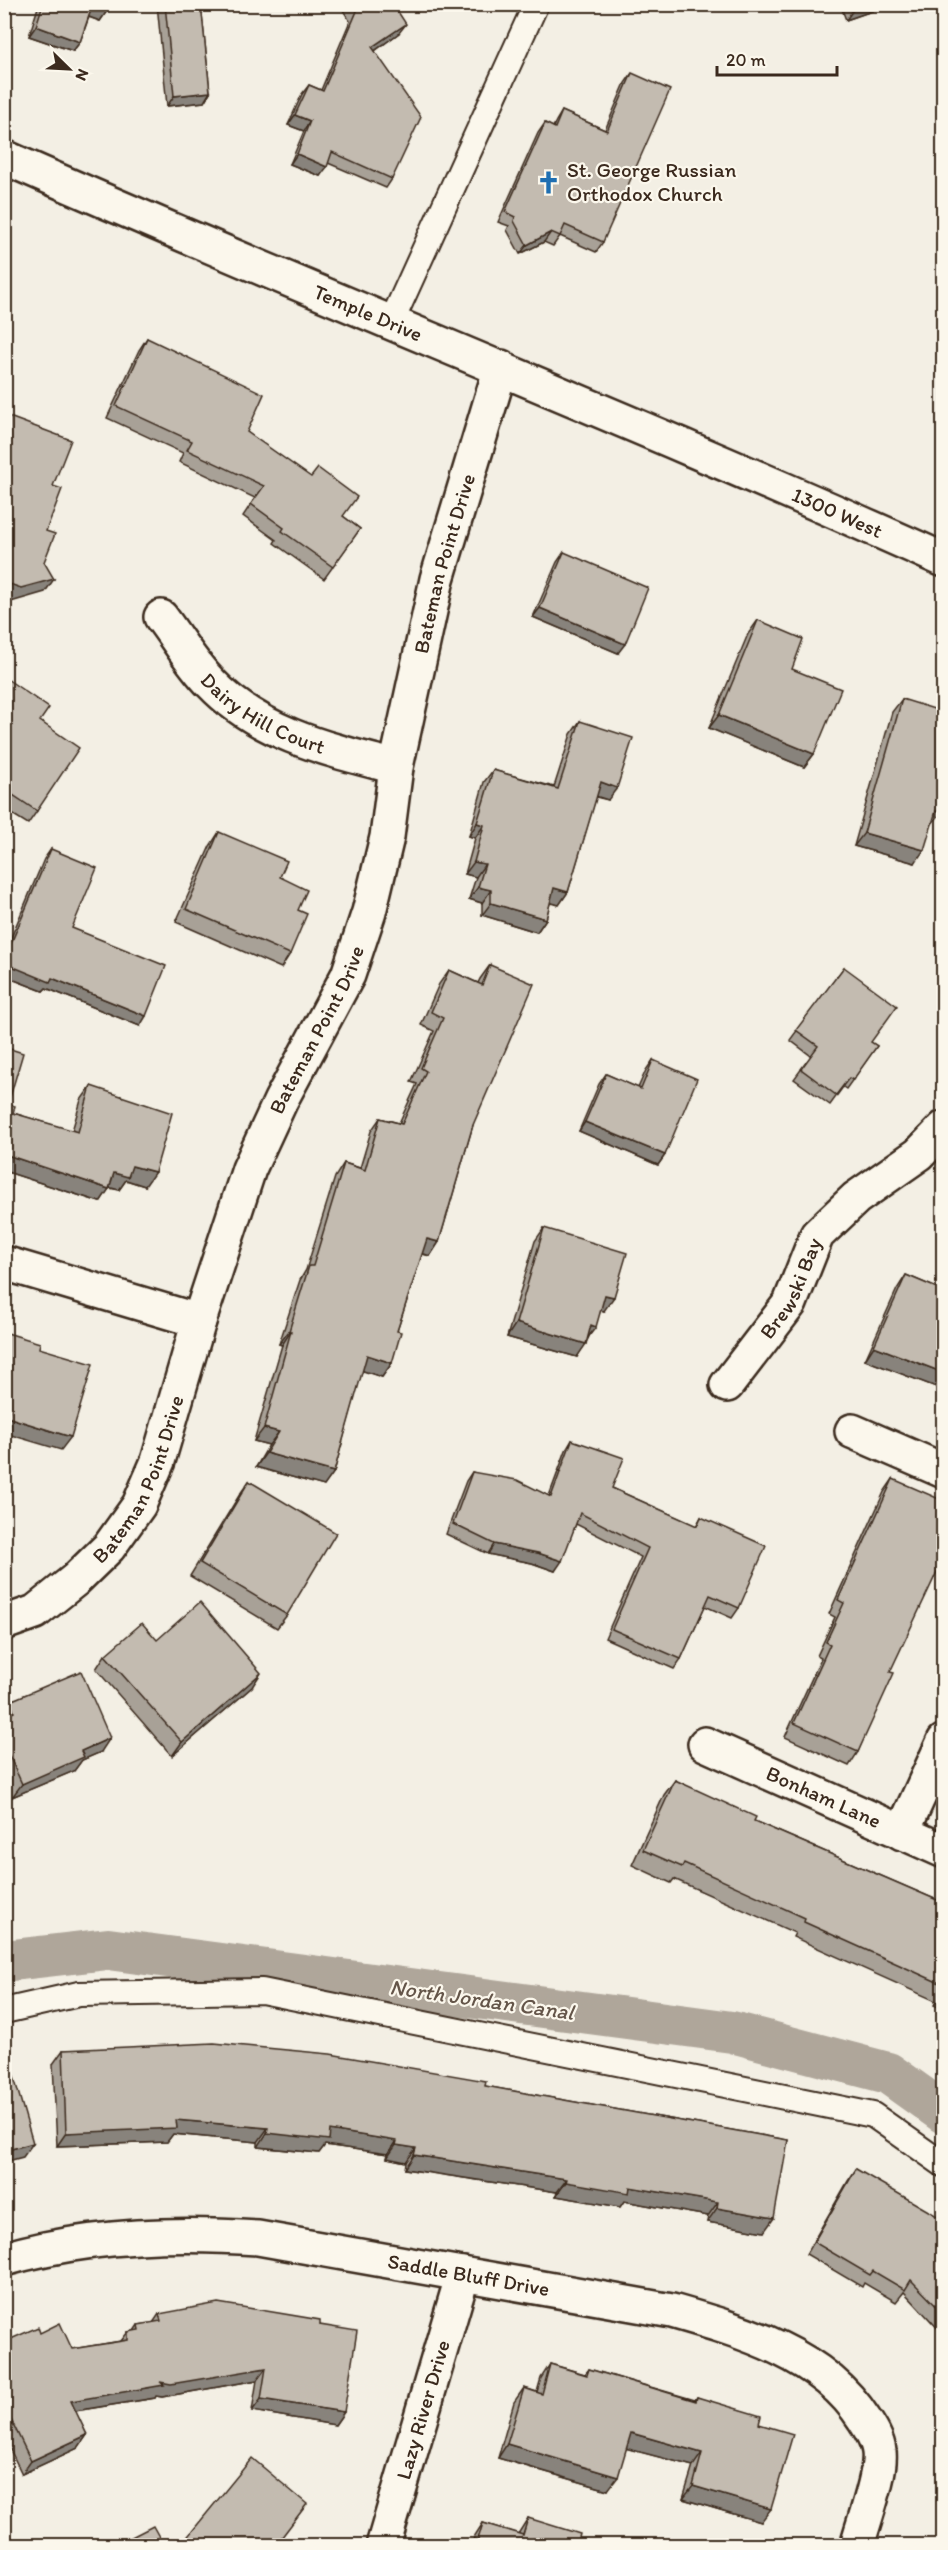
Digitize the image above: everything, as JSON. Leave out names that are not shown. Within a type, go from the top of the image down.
[{"type":"street","name":"Temple Drive","points":[[4,157],[169,230],[501,367],[731,466]]},
{"type":"street","name":"Bateman Point Drive","points":[[4,1623],[34,1612],[75,1581],[109,1547],[139,1505],[158,1461],[199,1322],[249,1169],[281,1100],[348,975],[369,912],[387,837],[396,766],[437,579],[501,367]]},
{"type":"street","name":"1300 West","points":[[731,466],[944,560]]},
{"type":"street","name":"Dairy Hill Court","points":[[161,617],[210,683],[240,707],[281,732],[319,747],[396,766]]},
{"type":"street","name":"Brewski Bay","points":[[727,1385],[790,1303],[818,1235],[855,1198],[919,1154],[944,1128]]},
{"type":"street","points":[[4,1263],[199,1322]]},
{"type":"street","points":[[852,1431],[944,1471]]},
{"type":"street","points":[[902,1833],[944,1741]]},
{"type":"street","name":"Bonham Lane","points":[[705,1744],[944,1851]]},
{"type":"street","name":"Saddle Bluff Drive","points":[[4,2259],[23,2253],[113,2239],[208,2235],[258,2238],[672,2311],[764,2342],[794,2356],[842,2391],[872,2432],[880,2452],[857,2546]]},
{"type":"street","name":"Lazy River Drive","points":[[383,2546],[463,2274]]},
{"type":"lane","points":[[391,323],[536,4]]},
{"type":"lane","points":[[4,2011],[79,1994],[262,1991],[873,2115],[944,2165]]},
{"type":"building","points":[[43,4],[109,4],[107,11],[92,7],[80,42],[36,26]]},
{"type":"building","points":[[165,4],[201,4],[210,92],[174,96]]},
{"type":"building","points":[[352,4],[393,4],[406,24],[372,47],[421,117],[392,179],[332,152],[327,167],[297,154],[310,121],[295,115],[309,85],[323,91],[357,11]]},
{"type":"building","points":[[632,73],[670,90],[603,242],[565,225],[560,236],[551,232],[527,245],[514,221],[515,217],[505,212],[545,123],[555,128],[562,111],[607,131]]},
{"type":"building","points":[[147,338],[264,394],[247,432],[311,477],[318,468],[357,497],[343,516],[360,529],[333,567],[282,531],[284,528],[251,504],[264,486],[187,450],[192,441],[116,406]]},
{"type":"building","points":[[4,415],[71,440],[53,486],[62,489],[46,531],[55,534],[44,562],[54,579],[21,588],[4,582]]},
{"type":"building","points":[[564,552],[648,588],[625,644],[540,608]]},
{"type":"building","points":[[758,620],[803,639],[792,669],[841,689],[814,754],[719,715]]},
{"type":"building","points":[[4,677],[49,708],[40,721],[79,748],[37,811],[4,789]]},
{"type":"building","points":[[902,699],[944,712],[944,802],[940,814],[936,811],[924,850],[864,833]]},
{"type":"building","points":[[580,721],[633,738],[617,788],[601,782],[568,892],[554,888],[546,919],[491,903],[491,890],[478,887],[485,864],[474,862],[484,825],[477,823],[493,770],[558,789]]},
{"type":"building","points":[[219,832],[287,861],[280,877],[307,890],[298,910],[307,914],[290,954],[186,909]]},
{"type":"building","points":[[51,849],[97,868],[72,928],[166,966],[146,1016],[52,978],[50,982],[4,963]]},
{"type":"building","points":[[490,965],[534,984],[473,1125],[439,1242],[427,1239],[397,1331],[401,1332],[392,1363],[367,1355],[334,1472],[266,1453],[279,1432],[264,1428],[291,1331],[289,1331],[309,1266],[313,1266],[344,1163],[365,1170],[380,1118],[402,1124],[426,1071],[421,1068],[443,1018],[431,1012],[449,970],[482,985]]},
{"type":"building","points":[[844,967],[897,1006],[871,1042],[877,1046],[853,1080],[849,1078],[836,1095],[801,1069],[818,1046],[796,1030]]},
{"type":"building","points":[[4,1047],[23,1053],[8,1104],[15,1106],[13,1113],[78,1132],[91,1086],[172,1113],[155,1172],[132,1166],[128,1177],[114,1173],[109,1189],[4,1154]]},
{"type":"building","points":[[653,1060],[697,1079],[665,1155],[585,1122],[606,1074],[641,1089]]},
{"type":"building","points":[[544,1228],[627,1253],[614,1297],[605,1295],[596,1327],[591,1325],[586,1344],[516,1323]]},
{"type":"building","points":[[906,1275],[944,1291],[944,1373],[874,1346]]},
{"type":"building","points":[[4,1332],[40,1343],[39,1348],[93,1364],[71,1437],[7,1417],[9,1410],[4,1408]]},
{"type":"building","points":[[572,1440],[624,1458],[612,1488],[697,1526],[701,1517],[766,1546],[739,1608],[710,1595],[681,1659],[612,1629],[648,1548],[580,1513],[562,1561],[538,1553],[494,1544],[453,1524],[472,1472],[517,1480],[551,1497]]},
{"type":"building","points":[[893,1479],[944,1501],[944,1546],[942,1550],[944,1550],[944,1557],[890,1672],[894,1673],[858,1752],[794,1723],[830,1644],[826,1642],[844,1603],[838,1600]]},
{"type":"building","points":[[249,1481],[336,1533],[287,1615],[200,1563]]},
{"type":"building","points":[[200,1602],[261,1673],[182,1742],[105,1655],[142,1623],[157,1640]]},
{"type":"building","points":[[81,1671],[110,1738],[81,1751],[84,1757],[22,1784],[4,1744],[4,1716],[14,1712],[10,1701]]},
{"type":"building","points":[[675,1780],[756,1817],[754,1821],[944,1903],[944,1985],[804,1922],[805,1918],[684,1863],[682,1867],[643,1850]]},
{"type":"building","points":[[214,2043],[330,2054],[486,2081],[485,2086],[788,2140],[774,2218],[717,2208],[718,2202],[630,2187],[629,2193],[566,2182],[567,2179],[414,2155],[416,2148],[396,2145],[397,2141],[330,2130],[329,2140],[267,2133],[268,2128],[176,2120],[177,2128],[66,2133],[63,2050]]},
{"type":"building","points":[[9,2060],[33,2143],[4,2151],[4,2061]]},
{"type":"building","points":[[856,2169],[944,2220],[944,2314],[911,2280],[905,2290],[873,2271],[870,2275],[814,2242]]},
{"type":"building","points":[[218,2303],[320,2320],[320,2325],[357,2331],[344,2412],[261,2399],[266,2368],[171,2384],[160,2382],[164,2385],[71,2401],[87,2435],[31,2461],[4,2405],[4,2342],[38,2327],[40,2333],[60,2323],[72,2349],[128,2340],[128,2332],[139,2330],[138,2325],[161,2321],[159,2314]]},
{"type":"building","points":[[550,2364],[587,2375],[589,2369],[696,2401],[697,2397],[761,2416],[759,2424],[793,2434],[771,2509],[693,2486],[702,2453],[631,2433],[618,2477],[507,2444],[524,2388],[542,2394]]},
{"type":"building","points":[[252,2458],[307,2504],[275,2546],[180,2546]]},
{"type":"building","points":[[528,2518],[580,2534],[577,2546],[476,2546],[483,2523],[523,2535]]},
{"type":"building","points":[[153,2526],[164,2546],[114,2546]]},
{"type":"waterway","name":"North Jordan Canal","points":[[4,1961],[108,1949],[732,2032],[888,2073],[944,2113]]},
{"type":"place","name":"St. George Russian Orthodox Church","points":[[549,182]]}]
